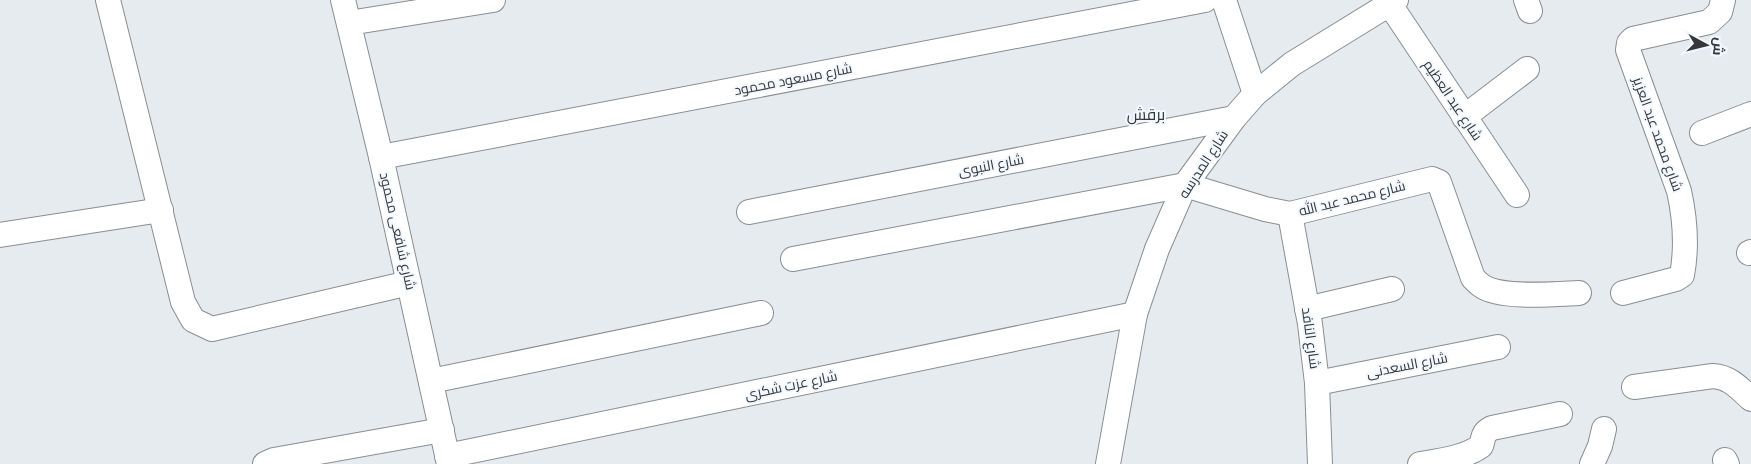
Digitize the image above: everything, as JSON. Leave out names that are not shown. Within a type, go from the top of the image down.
[{"type":"street","points":[[108,0],[183,302],[193,320],[212,329],[409,283]]},
{"type":"street","name":"شارع شافعى محمود","points":[[343,0],[381,157],[448,460]]},
{"type":"street","points":[[349,23],[493,0]]},
{"type":"street","name":"شارع مسعود محمود","points":[[381,157],[1205,0]]},
{"type":"street","points":[[1224,0],[1255,94]]},
{"type":"street","name":"شارع محمد عبد العزيز","points":[[1623,293],[1676,279],[1682,275],[1683,256],[1684,212],[1679,191],[1628,50],[1629,43],[1633,40],[1709,22],[1720,12],[1723,0]]},
{"type":"street","name":"شارع المدرسه","points":[[1108,464],[1135,314],[1157,249],[1185,185],[1234,118],[1255,94],[1292,64],[1390,2]]},
{"type":"street","name":"شارع عبد العظيم","points":[[1390,2],[1464,117],[1517,194]]},
{"type":"street","points":[[1464,117],[1527,69]]},
{"type":"street","points":[[1702,133],[1751,114]]},
{"type":"street","name":"شارع النبوى","points":[[749,212],[1234,118]]},
{"type":"street","name":"شارع محمد عبد الله","points":[[1185,185],[1264,209],[1290,214],[1432,179],[1439,182],[1473,278],[1483,287],[1495,292],[1507,293],[1579,293]]},
{"type":"street","points":[[793,259],[1185,185]]},
{"type":"street","points":[[0,235],[161,210]]},
{"type":"street","name":"شارع النافد","points":[[1290,214],[1307,309],[1317,382],[1320,464]]},
{"type":"street","points":[[1307,309],[1392,289]]},
{"type":"street","points":[[431,381],[761,313]]},
{"type":"street","name":"شارع عزت شكرى","points":[[448,460],[1135,314]]},
{"type":"street","name":"شارع السعدنى","points":[[1317,382],[1498,347]]},
{"type":"street","points":[[1634,387],[1713,376],[1724,377],[1751,399]]},
{"type":"street","points":[[1420,464],[1476,450],[1481,446],[1486,431],[1492,428],[1560,414]]},
{"type":"street","points":[[1592,464],[1600,446],[1604,428]]},
{"type":"street","points":[[265,464],[274,460],[442,430]]},
{"type":"district","name":"برقش","points":[[1146,114]]}]
